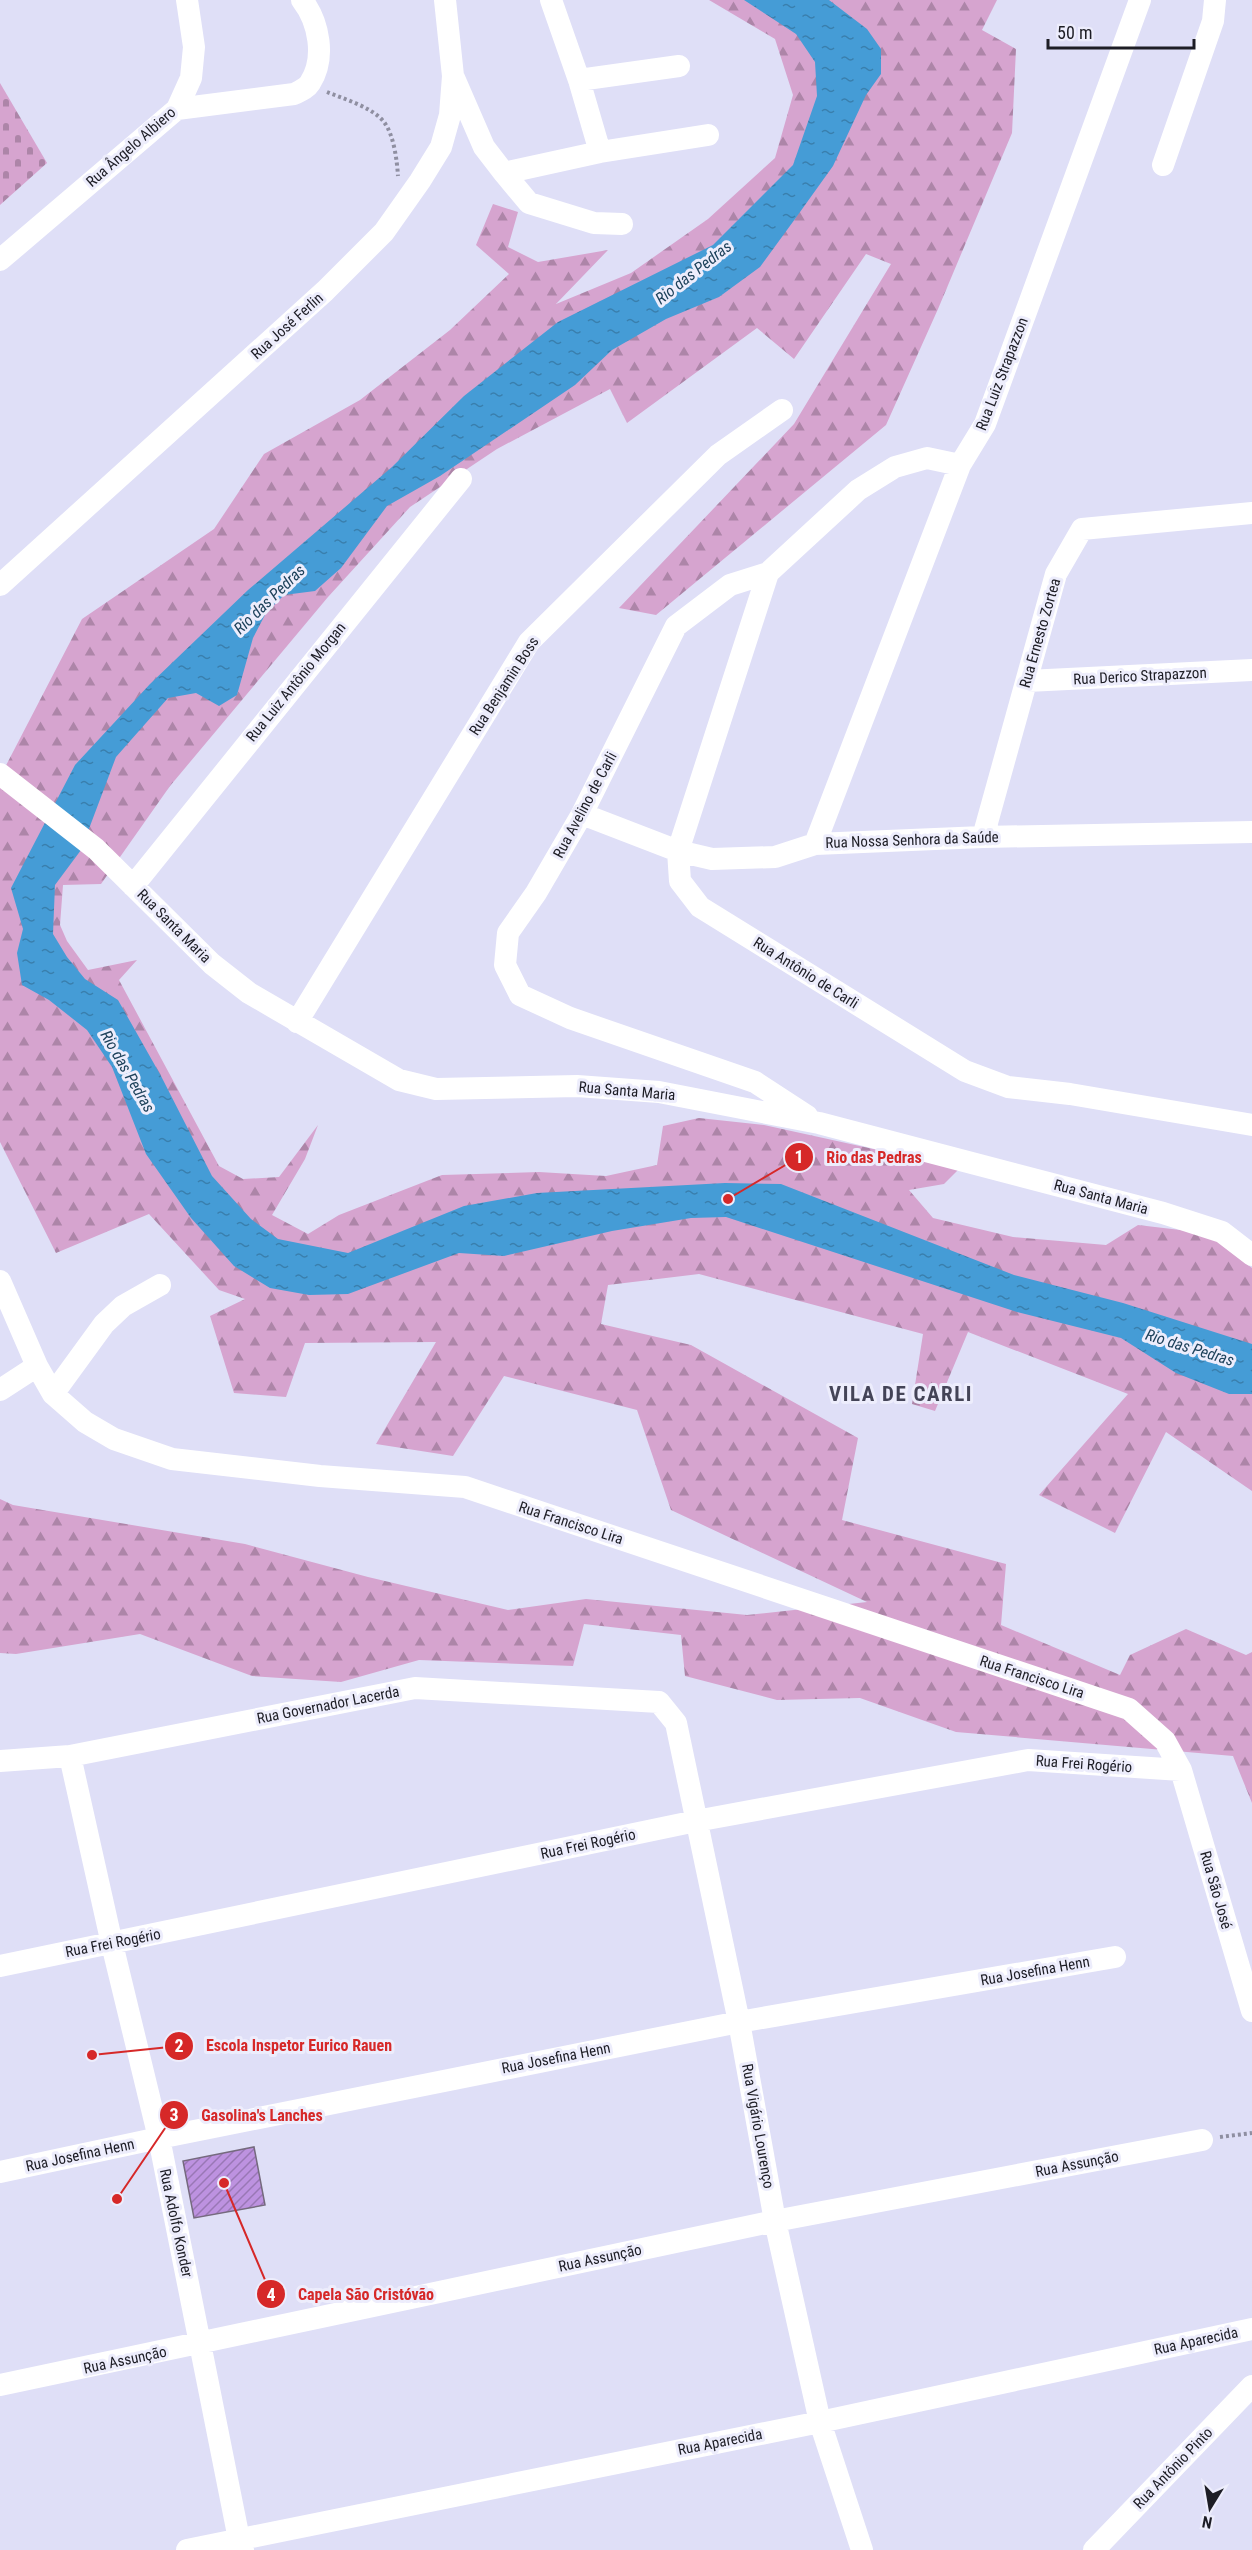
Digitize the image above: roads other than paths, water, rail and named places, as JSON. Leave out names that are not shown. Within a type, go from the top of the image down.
[{"type":"street","name":"Rua Ângelo Albiero","points":[[0,260],[177,109],[190,78],[194,47],[187,0]]},
{"type":"street","points":[[177,109],[294,94],[309,85],[317,68],[319,34],[302,0]]},
{"type":"street","name":"Rua José Ferlin","points":[[0,585],[325,291],[384,232],[441,147],[450,115],[453,76],[445,0]]},
{"type":"street","points":[[551,0],[579,80],[600,152]]},
{"type":"street","name":"Rua Luiz Strapazzon","points":[[815,844],[960,465],[985,424],[1140,0]]},
{"type":"street","points":[[1163,165],[1214,21],[1215,0]]},
{"type":"street","points":[[579,80],[679,66]]},
{"type":"street","points":[[453,76],[484,147],[529,203],[594,223],[622,224]]},
{"type":"street","points":[[504,173],[600,152],[708,135]]},
{"type":"street","name":"Rua Benjamin Boss","points":[[297,1022],[529,642],[718,455],[782,410]]},
{"type":"street","name":"Rua Avelino de Carli","points":[[819,1123],[755,1082],[570,1018],[520,995],[505,965],[508,933],[536,893],[582,814],[676,626],[730,585],[768,573],[858,490],[894,467],[927,458],[960,465]]},
{"type":"street","name":"Rua Luiz Antônio Morgan","points":[[134,886],[460,479]]},
{"type":"street","name":"Rua Ernesto Zortea","points":[[983,837],[1056,574],[1082,529],[1252,513]]},
{"type":"street","name":"Rua Antônio de Carli","points":[[768,573],[678,851],[680,881],[700,907],[965,1071],[1008,1087],[1070,1094],[1252,1125]]},
{"type":"street","name":"Rua Derico Strapazzon","points":[[1027,681],[1252,670]]},
{"type":"street","name":"Rua Santa Maria","points":[[1,774],[96,849],[212,964],[249,993],[399,1080],[436,1089],[578,1086],[659,1092],[819,1123],[1162,1213],[1222,1232],[1252,1254]]},
{"type":"street","name":"Rua Nossa Senhora da Saúde","points":[[582,814],[678,851],[712,859],[775,857],[815,844],[983,837],[1252,832]]},
{"type":"street","name":"Rua Francisco Lira","points":[[0,1281],[37,1366],[53,1394],[85,1422],[114,1439],[172,1459],[320,1476],[465,1487],[1129,1709],[1165,1741],[1181,1770]]},
{"type":"street","points":[[53,1394],[104,1324],[123,1306],[160,1285]]},
{"type":"street","points":[[0,1390],[37,1366]]},
{"type":"street","name":"Rua Governador Lacerda","points":[[5,1755],[70,1756],[415,1688],[659,1702]]},
{"type":"street","name":"Rua Vigário Lourenço","points":[[659,1702],[676,1723],[739,2022],[775,2221],[820,2422],[862,2550]]},
{"type":"street","name":"Rua Adolfo Konder","points":[[70,1756],[111,1944],[159,2138],[241,2545]]},
{"type":"street","name":"Rua Frei Rogério","points":[[0,1966],[696,1821],[1028,1760],[1181,1770]]},
{"type":"street","name":"Rua São José","points":[[1181,1770],[1252,2011]]},
{"type":"street","name":"Rua Josefina Henn","points":[[0,2172],[739,2022],[1115,1957]]},
{"type":"street","name":"Rua Assunção","points":[[0,2385],[775,2221],[1202,2140]]},
{"type":"street","name":"Rua Aparecida","points":[[187,2550],[241,2545],[1252,2329]]},
{"type":"street","name":"Rua Antônio Pinto","points":[[1094,2550],[1252,2386]]},
{"type":"water","points":[[744,0],[829,0],[867,29],[881,49],[881,74],[866,95],[833,166],[760,267],[719,297],[666,319],[612,350],[575,385],[440,476],[387,506],[341,568],[315,591],[284,595],[266,613],[253,638],[237,695],[219,706],[196,693],[168,698],[116,757],[81,850],[55,885],[53,934],[67,957],[85,979],[118,1000],[161,1076],[212,1176],[251,1219],[278,1239],[348,1253],[464,1206],[537,1193],[725,1183],[781,1184],[1014,1275],[1123,1303],[1252,1344],[1252,1394],[1229,1394],[1176,1373],[1121,1338],[1017,1312],[726,1217],[691,1218],[612,1231],[504,1256],[459,1253],[348,1294],[309,1295],[270,1288],[234,1266],[191,1218],[146,1154],[112,1067],[87,1030],[49,1000],[22,985],[17,953],[23,929],[11,888],[75,765],[150,684],[248,590],[392,467],[464,396],[558,322],[713,245],[793,165],[817,96],[815,62],[796,34]]},
{"type":"place","name":"Rio das Pedras","points":[[728,1199]]},
{"type":"place","name":"Escola Inspetor Eurico Rauen","points":[[92,2055]]},
{"type":"place","name":"Capela São Cristóvão","points":[[224,2183]]},
{"type":"place","name":"Gasolina's Lanches","points":[[117,2199]]},
{"type":"district","name":"VILA DE CARLI","points":[[901,1394]]}]
